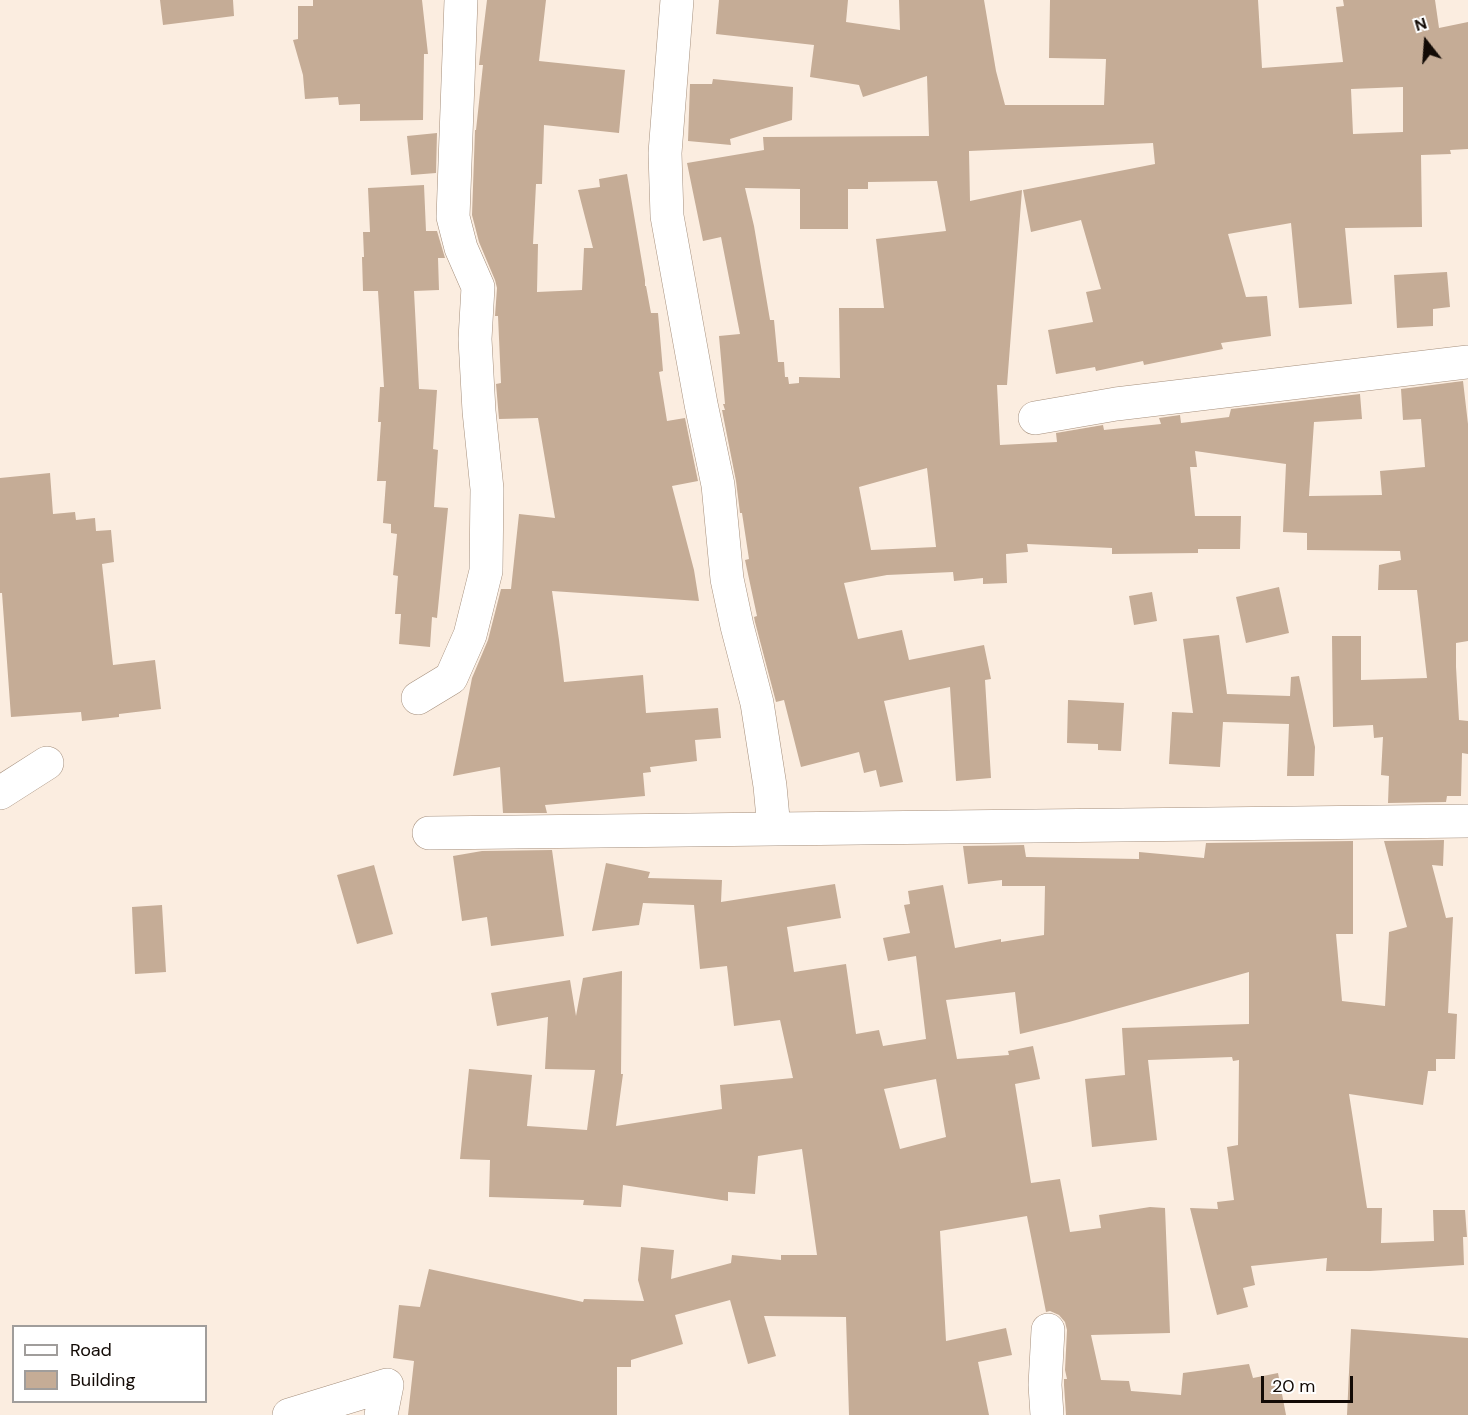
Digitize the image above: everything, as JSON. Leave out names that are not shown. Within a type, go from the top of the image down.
[{"type":"street","points":[[418,698],[451,678],[470,634],[486,571],[487,489],[475,339],[478,287],[461,248],[453,218],[461,0]]},
{"type":"street","points":[[677,0],[665,153],[667,216],[718,485],[727,579],[757,703],[774,828]]},
{"type":"street","points":[[1035,418],[1116,404],[1468,362]]},
{"type":"street","points":[[0,794],[47,763]]},
{"type":"street","points":[[429,832],[1468,821]]},
{"type":"street","points":[[1047,1415],[1045,1385],[1048,1330]]},
{"type":"street","points":[[289,1415],[387,1385],[381,1415]]},
{"type":"building","points":[[160,0],[233,0],[234,16],[163,25]]},
{"type":"building","points":[[313,0],[422,0],[428,54],[424,54],[423,120],[360,121],[360,104],[339,105],[338,97],[305,99],[303,75],[293,40],[298,39],[298,6],[313,6]]},
{"type":"building","points":[[487,0],[546,0],[539,61],[625,70],[619,133],[544,125],[542,184],[536,184],[533,244],[538,244],[537,292],[582,290],[584,248],[593,248],[578,190],[600,187],[599,179],[627,174],[651,313],[658,313],[663,371],[659,372],[667,421],[685,418],[698,481],[672,486],[694,570],[699,601],[552,591],[564,682],[643,675],[646,713],[718,708],[721,738],[695,740],[697,761],[650,767],[651,772],[643,773],[645,796],[545,805],[547,813],[503,813],[500,767],[453,776],[472,678],[488,640],[501,589],[511,589],[519,514],[555,518],[538,418],[499,419],[496,384],[501,383],[498,316],[495,316],[497,288],[479,242],[472,215],[475,130],[483,65],[479,65]]},
{"type":"building","points":[[719,0],[848,0],[846,22],[900,30],[899,0],[984,0],[996,71],[1005,105],[1104,105],[1106,59],[1049,58],[1050,0],[1258,0],[1262,68],[1343,62],[1336,7],[1344,6],[1343,0],[1435,0],[1439,28],[1468,22],[1468,149],[1450,150],[1451,154],[1421,155],[1422,227],[1345,228],[1352,304],[1299,308],[1291,223],[1228,234],[1246,297],[1267,296],[1271,336],[1221,343],[1223,349],[1144,365],[1143,361],[1096,371],[1095,367],[1056,374],[1048,330],[1093,322],[1086,292],[1101,289],[1081,220],[1031,232],[1023,190],[1155,164],[1153,143],[969,151],[970,201],[1022,190],[1007,385],[997,385],[1000,445],[1057,442],[1056,433],[1103,425],[1104,430],[1161,424],[1159,418],[1180,415],[1181,423],[1229,417],[1231,409],[1360,394],[1362,419],[1314,422],[1309,496],[1382,495],[1380,471],[1425,467],[1421,419],[1403,420],[1401,389],[1463,381],[1468,424],[1468,641],[1456,643],[1456,667],[1459,720],[1468,721],[1468,754],[1462,753],[1461,796],[1447,796],[1446,802],[1388,803],[1389,776],[1381,775],[1383,737],[1374,738],[1373,725],[1333,727],[1332,636],[1361,636],[1361,680],[1427,678],[1417,590],[1378,590],[1379,565],[1401,560],[1400,551],[1307,550],[1307,533],[1283,532],[1286,464],[1195,451],[1197,467],[1190,467],[1195,516],[1241,516],[1240,549],[1198,549],[1198,553],[1112,554],[1112,548],[1027,544],[1028,552],[1006,554],[1007,583],[983,584],[983,578],[954,581],[953,572],[887,575],[844,583],[858,639],[902,630],[909,660],[984,645],[991,679],[985,680],[991,778],[956,781],[950,687],[884,701],[903,782],[880,787],[876,770],[864,773],[859,752],[801,767],[784,700],[776,702],[755,622],[754,617],[757,616],[745,560],[749,559],[742,513],[740,513],[722,410],[725,410],[723,404],[725,404],[719,336],[740,334],[721,237],[703,241],[687,163],[764,150],[763,137],[929,136],[927,76],[863,97],[859,85],[810,77],[814,45],[716,34]],"holes":[[[1403,87],[1403,132],[1353,134],[1351,89]],[[937,181],[946,231],[876,239],[884,308],[839,308],[840,378],[799,377],[799,383],[789,384],[788,377],[785,377],[784,362],[778,362],[774,320],[770,320],[745,188],[800,189],[800,229],[848,229],[848,189],[868,189],[868,182]],[[927,468],[936,547],[871,550],[859,487]]]},
{"type":"building","points":[[713,79],[793,87],[792,120],[730,139],[731,145],[688,141],[690,84],[712,84]]},
{"type":"building","points":[[437,133],[436,173],[411,175],[407,136]]},
{"type":"building","points":[[424,185],[426,231],[437,231],[445,258],[438,258],[439,290],[414,291],[419,389],[437,390],[433,449],[438,450],[434,507],[448,508],[437,618],[432,617],[430,647],[399,644],[401,614],[395,614],[398,576],[393,575],[397,534],[391,533],[391,524],[383,523],[386,481],[377,481],[381,422],[378,422],[380,387],[384,387],[378,291],[363,291],[362,257],[364,257],[363,232],[370,232],[368,188]]},
{"type":"building","points":[[1447,272],[1450,307],[1433,309],[1433,326],[1397,328],[1394,275]]},
{"type":"building","points":[[50,473],[53,514],[75,512],[76,520],[95,518],[96,531],[111,530],[114,562],[102,564],[113,665],[155,660],[161,709],[82,721],[81,712],[11,717],[2,593],[0,593],[0,478]]},
{"type":"building","points":[[1279,587],[1289,633],[1246,643],[1236,597]]},
{"type":"building","points":[[1152,592],[1157,621],[1134,625],[1129,596]]},
{"type":"building","points":[[1219,635],[1227,694],[1290,696],[1291,677],[1299,676],[1315,747],[1314,776],[1287,776],[1289,724],[1223,722],[1220,767],[1169,764],[1172,712],[1193,713],[1183,639]]},
{"type":"building","points":[[1068,700],[1124,703],[1121,751],[1098,750],[1098,744],[1067,743]]},
{"type":"building","points":[[1444,840],[1443,866],[1432,865],[1446,918],[1453,917],[1448,1013],[1457,1014],[1455,1059],[1436,1059],[1436,1071],[1428,1071],[1423,1105],[1349,1094],[1367,1208],[1382,1208],[1381,1243],[1434,1241],[1433,1210],[1465,1210],[1467,1237],[1463,1237],[1464,1265],[1370,1271],[1326,1271],[1327,1258],[1251,1266],[1255,1285],[1243,1288],[1248,1307],[1217,1315],[1190,1208],[1218,1209],[1217,1202],[1234,1200],[1227,1147],[1238,1145],[1239,1060],[1233,1061],[1232,1057],[1148,1060],[1157,1140],[1092,1147],[1085,1079],[1125,1075],[1122,1028],[1249,1024],[1249,972],[1020,1034],[1015,992],[946,1000],[957,1059],[1009,1055],[1008,1051],[1033,1046],[1040,1079],[1015,1084],[1031,1183],[1060,1179],[1070,1232],[1101,1228],[1099,1215],[1150,1207],[1165,1208],[1170,1333],[1091,1335],[1101,1380],[1129,1381],[1131,1391],[1181,1395],[1183,1373],[1249,1364],[1253,1378],[1278,1373],[1286,1415],[1066,1415],[1064,1379],[1067,1379],[1065,1370],[1067,1330],[1065,1322],[1059,1315],[1050,1311],[1046,1312],[1027,1216],[940,1231],[946,1341],[1006,1328],[1012,1355],[978,1362],[989,1415],[849,1415],[846,1317],[764,1316],[776,1356],[748,1364],[730,1300],[675,1315],[683,1344],[631,1360],[631,1367],[617,1367],[617,1415],[408,1415],[414,1361],[393,1358],[399,1305],[420,1307],[429,1269],[583,1302],[584,1299],[644,1301],[638,1280],[641,1247],[674,1250],[671,1279],[731,1263],[732,1255],[781,1260],[781,1255],[817,1255],[802,1149],[758,1156],[755,1194],[728,1192],[728,1201],[623,1185],[621,1207],[583,1205],[584,1200],[489,1197],[490,1160],[460,1159],[469,1069],[532,1075],[527,1126],[587,1130],[595,1070],[545,1069],[548,1017],[497,1026],[491,993],[570,980],[576,1016],[583,978],[622,971],[621,1074],[623,1074],[616,1126],[722,1109],[720,1085],[793,1078],[780,1020],[734,1026],[727,966],[700,969],[694,905],[643,903],[639,925],[592,931],[606,863],[650,872],[648,878],[722,880],[721,902],[835,884],[841,918],[787,927],[794,972],[846,964],[856,1034],[879,1030],[883,1046],[926,1039],[916,956],[888,961],[883,938],[910,933],[904,905],[910,904],[908,891],[943,885],[955,948],[1001,939],[1001,942],[1044,935],[1045,886],[1002,886],[1002,880],[968,884],[963,846],[1024,845],[1026,857],[1139,859],[1139,852],[1204,858],[1206,843],[1353,841],[1353,934],[1336,934],[1342,1001],[1385,1006],[1389,932],[1407,927],[1384,841]],"holes":[[[936,1079],[946,1137],[900,1149],[884,1089]]]},
{"type":"building","points":[[552,850],[564,936],[491,946],[487,917],[462,921],[453,856],[482,851]]},
{"type":"building","points":[[374,865],[393,934],[357,944],[337,875]]},
{"type":"building","points":[[162,905],[166,972],[135,974],[132,907]]},
{"type":"building","points":[[1351,1329],[1468,1338],[1468,1415],[1347,1415]]}]
